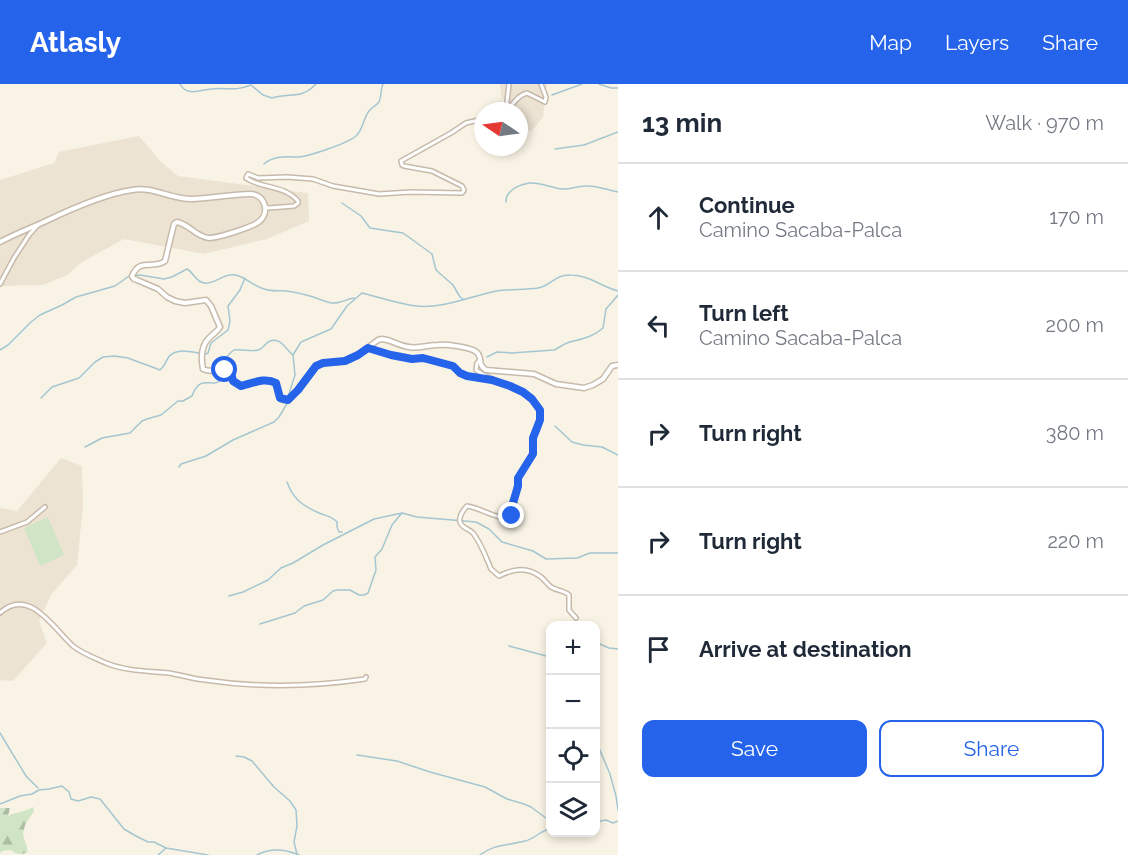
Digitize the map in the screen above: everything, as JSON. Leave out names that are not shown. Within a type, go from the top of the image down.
[{"type":"street","points":[[508,102],[509,84]]},
{"type":"street","points":[[515,102],[527,93],[545,102],[546,97],[541,84]]},
{"type":"street","points":[[265,207],[294,206],[298,204],[298,201],[278,188],[248,180],[246,177],[248,174],[258,178],[313,179],[333,186],[379,194],[462,193],[464,190],[462,186],[432,171],[404,166],[401,161],[466,123],[474,121]]},
{"type":"street","points":[[0,242],[58,215],[132,190],[157,191],[191,199],[257,194],[261,197],[265,207],[264,214],[257,223],[216,238],[206,238],[177,222],[174,224],[165,261],[157,266],[145,264],[134,271],[132,276],[134,279],[159,289],[175,301],[185,303],[204,300],[208,302],[220,327],[206,342],[202,354],[203,369],[206,371],[228,370],[231,372],[233,381],[241,386],[271,380],[276,383],[280,398],[284,400],[288,400],[298,390],[316,366],[345,361],[382,339],[411,348],[441,344],[466,348],[477,352],[480,364],[486,370],[534,374],[556,384],[584,388],[603,379],[612,366],[618,365]]},
{"type":"street","points":[[0,284],[14,258],[38,225]]},
{"type":"street","points":[[368,348],[412,359],[432,360],[453,366],[467,376],[492,380]]},
{"type":"street","points":[[480,360],[476,370],[492,380],[523,392],[532,399],[540,410],[540,420],[533,438],[533,454],[518,478],[513,516],[503,518],[467,506],[462,513],[460,524],[468,527],[474,535],[494,574],[499,576],[526,569],[539,575],[549,586],[566,592],[569,596],[569,610],[576,618]]},
{"type":"street","points":[[0,532],[27,522],[45,507]]},
{"type":"street","points":[[0,613],[5,608],[16,604],[26,605],[43,614],[75,647],[112,665],[202,680],[243,684],[316,685],[365,679],[366,677]]},
{"type":"shaded area","points":[[500,84],[547,84],[543,117],[531,132],[528,128],[528,102],[506,102],[501,96]]},
{"type":"shaded area","points":[[139,136],[160,161],[178,176],[308,193],[309,221],[267,239],[204,254],[124,239],[82,262],[67,275],[43,285],[0,286],[0,180],[54,163],[59,152]]},
{"type":"shaded area","points":[[61,458],[82,466],[83,506],[77,565],[51,595],[39,621],[47,643],[13,681],[0,680],[0,508],[17,511]]},
{"type":"green space","points":[[48,517],[64,555],[40,566],[24,528]]},
{"type":"green space","points":[[33,807],[34,811],[25,825],[23,834],[28,852],[19,854],[11,850],[0,853],[0,808],[10,808],[8,816]]},
{"type":"waterway","points":[[180,84],[190,92],[251,85],[263,95],[272,98],[300,94],[316,84]]},
{"type":"waterway","points":[[264,164],[276,158],[299,157],[320,152],[356,136],[369,111],[379,102],[383,84]]},
{"type":"waterway","points":[[552,95],[582,84]]},
{"type":"waterway","points":[[599,84],[618,88]]},
{"type":"waterway","points":[[555,149],[584,145],[618,132]]},
{"type":"waterway","points":[[506,202],[511,191],[529,183],[565,189],[593,186],[618,192]]},
{"type":"waterway","points":[[342,203],[361,216],[370,228],[403,233],[432,254],[436,270],[453,285],[463,299]]},
{"type":"waterway","points":[[0,350],[40,315],[76,297],[115,286],[129,276],[140,275],[164,279],[187,269],[204,283],[235,275],[267,290],[296,292],[329,302],[338,303],[354,298]]},
{"type":"waterway","points":[[288,397],[295,375],[293,355],[301,342],[331,329],[347,306],[362,293],[409,305],[437,306],[497,291],[538,288],[566,275],[584,277],[618,291]]},
{"type":"waterway","points":[[41,398],[52,387],[79,378],[103,357],[128,358],[160,370],[175,352],[208,353],[211,343],[228,330],[230,321],[228,306],[240,290],[245,278]]},
{"type":"waterway","points":[[487,357],[497,352],[554,350],[567,343],[590,336],[603,328],[606,309],[618,295]]},
{"type":"waterway","points":[[85,447],[102,438],[130,433],[142,421],[161,415],[178,401],[192,396],[199,385],[218,382],[224,375],[227,357],[234,350],[256,351],[274,340],[280,342],[293,355]]},
{"type":"waterway","points":[[179,467],[181,464],[206,456],[233,440],[274,422],[288,402]]},
{"type":"waterway","points":[[555,426],[572,442],[602,447],[618,455]]},
{"type":"waterway","points":[[287,482],[292,493],[303,505],[333,518],[337,522],[339,532],[342,532]]},
{"type":"waterway","points":[[229,596],[268,580],[281,568],[374,519],[402,513],[417,517],[476,522],[489,529],[502,542],[533,551],[546,559],[577,558],[590,553],[618,553]]},
{"type":"waterway","points":[[260,624],[295,613],[304,606],[323,600],[333,591],[350,590],[359,595],[368,593],[376,570],[375,557],[382,549],[392,525],[401,514]]},
{"type":"waterway","points":[[600,644],[618,649]]},
{"type":"waterway","points":[[509,646],[546,656]]},
{"type":"waterway","points":[[0,733],[26,776],[38,788]]},
{"type":"waterway","points":[[600,750],[610,774],[618,810]]},
{"type":"waterway","points":[[357,755],[397,761],[485,787],[507,799],[531,807],[546,818]]},
{"type":"waterway","points":[[236,756],[252,761],[296,810],[297,826],[294,842],[297,854]]},
{"type":"waterway","points":[[0,804],[39,790],[62,786],[69,792],[71,799],[78,801],[91,797],[100,799],[124,829],[148,842],[154,842],[166,848],[208,855]]},
{"type":"waterway","points":[[600,821],[606,820],[613,823],[618,821]]},
{"type":"waterway","points":[[480,855],[497,847],[529,840],[546,830]]},
{"type":"waterway","points":[[158,855],[166,848]]},
{"type":"waterway","points":[[257,855],[278,850],[299,855]]},
{"type":"route","points":[[225,370],[231,372],[233,381],[241,386],[271,380],[276,383],[280,398],[288,400],[316,366],[345,361],[368,348],[412,359],[432,360],[453,366],[467,376],[492,380],[523,392],[532,399],[541,413],[533,438],[533,454],[518,478],[513,503],[515,510],[512,516]]}]
